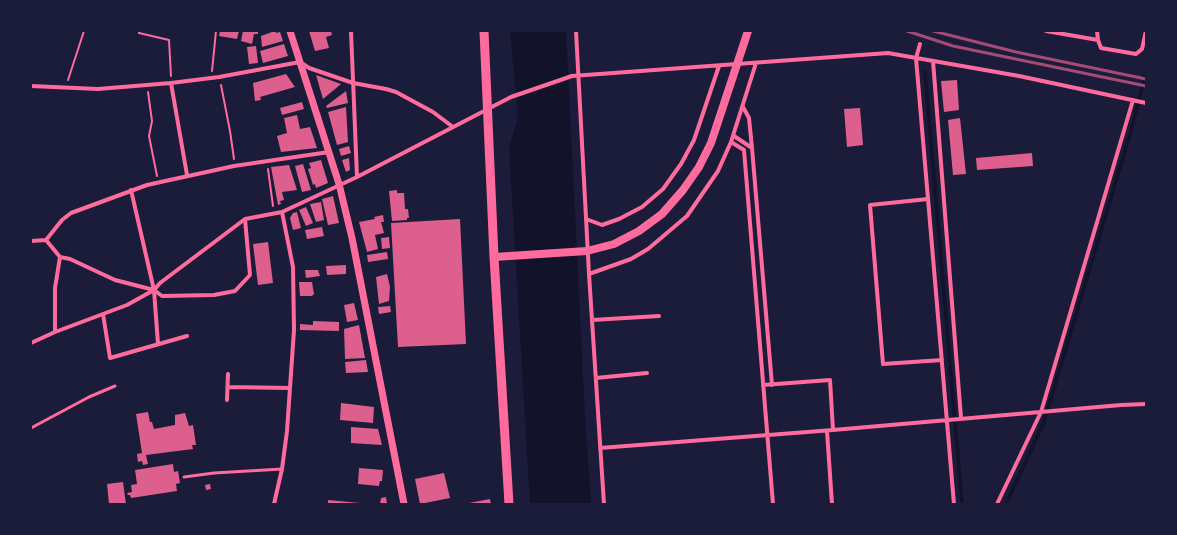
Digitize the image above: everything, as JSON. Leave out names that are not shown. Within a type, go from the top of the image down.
[{"type":"main road","points":[[484,31],[494,257],[509,504]]},
{"type":"main road","points":[[494,257],[587,251],[614,244],[639,231],[662,214],[683,190],[699,167],[711,143],[748,31]]},
{"type":"street","points":[[290,31],[339,184],[352,238],[404,504]]},
{"type":"street","points":[[351,31],[357,177]]},
{"type":"street","points":[[576,31],[587,251],[604,504]]},
{"type":"street","points":[[1046,31],[1098,40]]},
{"type":"street","points":[[1097,31],[1101,48],[1136,54],[1142,49],[1146,31]]},
{"type":"street","points":[[920,44],[916,58],[954,504]]},
{"type":"street","points":[[31,343],[55,332],[128,305],[154,290],[160,283],[245,219],[282,212],[339,184],[357,177],[511,97],[579,74],[748,64],[888,53],[1146,102]]},
{"type":"street","points":[[934,61],[961,418]]},
{"type":"street","points":[[31,86],[98,89],[171,83],[220,77],[300,62],[309,68],[353,83],[396,92],[433,112],[454,127]]},
{"type":"street","points":[[589,274],[631,259],[648,249],[687,216],[718,171],[734,136],[756,63]]},
{"type":"street","points":[[586,219],[602,225],[618,219],[642,207],[663,189],[681,164],[694,140],[718,66]]},
{"type":"street","points":[[171,83],[188,175]]},
{"type":"street","points":[[1004,504],[998,503],[1041,412],[1134,100]]},
{"type":"street","points":[[743,107],[749,118],[772,385]]},
{"type":"street","points":[[734,136],[752,148]]},
{"type":"street","points":[[731,142],[744,150],[773,504]]},
{"type":"street","points":[[31,241],[46,240],[62,220],[71,213],[131,190],[188,175],[234,166],[329,152]]},
{"type":"street","points":[[131,190],[154,290],[158,344]]},
{"type":"street","points":[[928,199],[870,205],[883,364],[942,360]]},
{"type":"street","points":[[274,504],[282,470],[294,330],[292,267],[282,212]]},
{"type":"street","points":[[46,240],[60,257],[70,259],[115,280],[154,290],[162,296],[185,297],[214,295],[235,291],[250,275],[245,219]]},
{"type":"street","points":[[55,332],[55,288],[60,257]]},
{"type":"street","points":[[103,314],[110,358],[187,336]]},
{"type":"street","points":[[592,320],[659,316]]},
{"type":"street","points":[[596,378],[648,373]]},
{"type":"street","points":[[227,400],[228,374]]},
{"type":"street","points":[[763,386],[830,380],[833,430]]},
{"type":"street","points":[[228,387],[290,388]]},
{"type":"street","points":[[600,448],[826,431],[961,418],[1146,404]]},
{"type":"street","points":[[826,431],[832,504]]},
{"type":"lane","points":[[31,428],[89,397],[115,386]]},
{"type":"lane","points":[[184,477],[214,473],[282,470]]},
{"type":"path","points":[[67,87],[84,31]]},
{"type":"path","points":[[139,31],[139,33],[169,40],[171,83]]},
{"type":"path","points":[[211,78],[216,31]]},
{"type":"path","points":[[220,77],[230,131],[234,166]]},
{"type":"path","points":[[148,85],[149,107],[152,121],[149,136],[158,182]]},
{"type":"path","points":[[266,161],[275,213]]},
{"type":"shaded area","points":[[510,31],[566,31],[585,417],[591,504],[530,504],[509,147],[517,121],[517,105]]},
{"type":"building","points":[[220,31],[239,31],[237,39],[219,36]]},
{"type":"building","points":[[243,31],[258,31],[258,34],[254,34],[252,44],[241,41]]},
{"type":"building","points":[[271,31],[276,31],[276,33],[280,32],[283,41],[262,47],[261,36],[272,32]]},
{"type":"building","points":[[309,31],[331,31],[332,35],[326,37],[329,48],[315,51]]},
{"type":"building","points":[[284,44],[288,56],[263,63],[260,51]]},
{"type":"building","points":[[256,46],[258,63],[249,64],[247,47]]},
{"type":"building","points":[[286,74],[295,87],[260,97],[261,100],[255,101],[253,83]]},
{"type":"building","points":[[316,75],[341,84],[323,99]]},
{"type":"building","points":[[957,80],[959,110],[944,112],[941,81]]},
{"type":"building","points":[[346,91],[348,103],[327,108],[326,106]]},
{"type":"building","points":[[302,102],[304,109],[282,115],[280,108]]},
{"type":"building","points":[[346,107],[348,142],[337,145],[328,112]]},
{"type":"building","points":[[860,108],[863,145],[847,147],[844,109]]},
{"type":"building","points":[[297,115],[300,129],[310,127],[317,148],[281,152],[277,136],[287,133],[284,118]]},
{"type":"building","points":[[960,118],[966,174],[953,175],[948,120]]},
{"type":"building","points":[[349,146],[351,153],[341,156],[339,149]]},
{"type":"building","points":[[1032,153],[1033,166],[977,170],[976,158]]},
{"type":"building","points":[[349,158],[350,170],[346,172],[342,160]]},
{"type":"building","points":[[321,160],[328,183],[316,188],[315,184],[313,185],[308,169],[311,168],[309,163]]},
{"type":"building","points":[[303,164],[311,190],[302,192],[295,166]]},
{"type":"building","points":[[289,165],[297,190],[282,192],[284,200],[280,201],[281,204],[278,205],[271,167]]},
{"type":"building","points":[[397,190],[397,193],[404,193],[405,209],[408,209],[409,218],[407,218],[407,220],[392,221],[389,191]]},
{"type":"building","points":[[333,196],[339,223],[328,225],[322,199]]},
{"type":"building","points":[[321,202],[324,220],[316,222],[310,204]]},
{"type":"building","points":[[306,207],[313,223],[306,226],[299,210]]},
{"type":"building","points":[[297,212],[301,228],[293,230],[290,218],[293,213]]},
{"type":"building","points":[[383,215],[384,222],[381,222],[384,233],[375,235],[378,249],[367,252],[359,222],[375,219],[374,217]]},
{"type":"building","points":[[460,219],[466,344],[398,347],[391,223]]},
{"type":"building","points":[[322,227],[324,236],[307,239],[305,230]]},
{"type":"building","points":[[389,237],[390,248],[382,249],[381,238]]},
{"type":"building","points":[[268,242],[273,283],[258,285],[253,244]]},
{"type":"building","points":[[387,252],[388,259],[368,262],[367,255]]},
{"type":"building","points":[[346,265],[346,274],[327,275],[326,266]]},
{"type":"building","points":[[305,270],[318,270],[320,276],[306,278]]},
{"type":"building","points":[[387,274],[390,287],[389,301],[379,304],[376,277]]},
{"type":"building","points":[[299,282],[312,282],[314,294],[312,296],[300,296]]},
{"type":"building","points":[[354,303],[358,320],[347,322],[344,305]]},
{"type":"building","points":[[390,306],[391,312],[379,314],[378,307]]},
{"type":"building","points":[[313,321],[339,322],[339,331],[300,330],[300,324],[313,325]]},
{"type":"building","points":[[359,325],[365,358],[345,359],[344,329]]},
{"type":"building","points":[[366,360],[368,372],[346,373],[345,362]]},
{"type":"building","points":[[341,403],[374,407],[373,423],[340,420]]},
{"type":"building","points":[[148,412],[150,422],[152,422],[154,429],[175,425],[175,415],[185,413],[189,426],[193,425],[196,445],[192,445],[193,449],[146,455],[148,464],[143,465],[142,461],[138,462],[137,454],[142,453],[136,414]]},
{"type":"building","points":[[351,427],[378,429],[382,445],[351,443]]},
{"type":"building","points":[[173,464],[174,472],[178,471],[180,483],[176,484],[177,491],[131,498],[130,495],[128,495],[127,493],[132,492],[131,485],[137,484],[135,470]]},
{"type":"building","points":[[359,468],[383,470],[382,481],[380,481],[379,486],[358,484]]},
{"type":"building","points":[[444,473],[450,498],[420,504],[415,479]]},
{"type":"building","points":[[123,482],[126,504],[109,504],[107,484]]},
{"type":"building","points":[[210,484],[211,489],[206,490],[205,485]]},
{"type":"building","points":[[386,497],[387,504],[380,504],[381,498]]},
{"type":"building","points":[[490,499],[491,504],[469,504],[469,503]]},
{"type":"building","points":[[328,500],[360,503],[360,504],[328,504]]},
{"type":"waterway","points":[[925,72],[962,504]]},
{"type":"waterway","points":[[1006,504],[1044,422],[1131,131],[1146,72]]},
{"type":"railway","points":[[907,31],[953,46],[1146,86]]},
{"type":"railway","points":[[933,31],[1016,52],[1146,79]]}]
